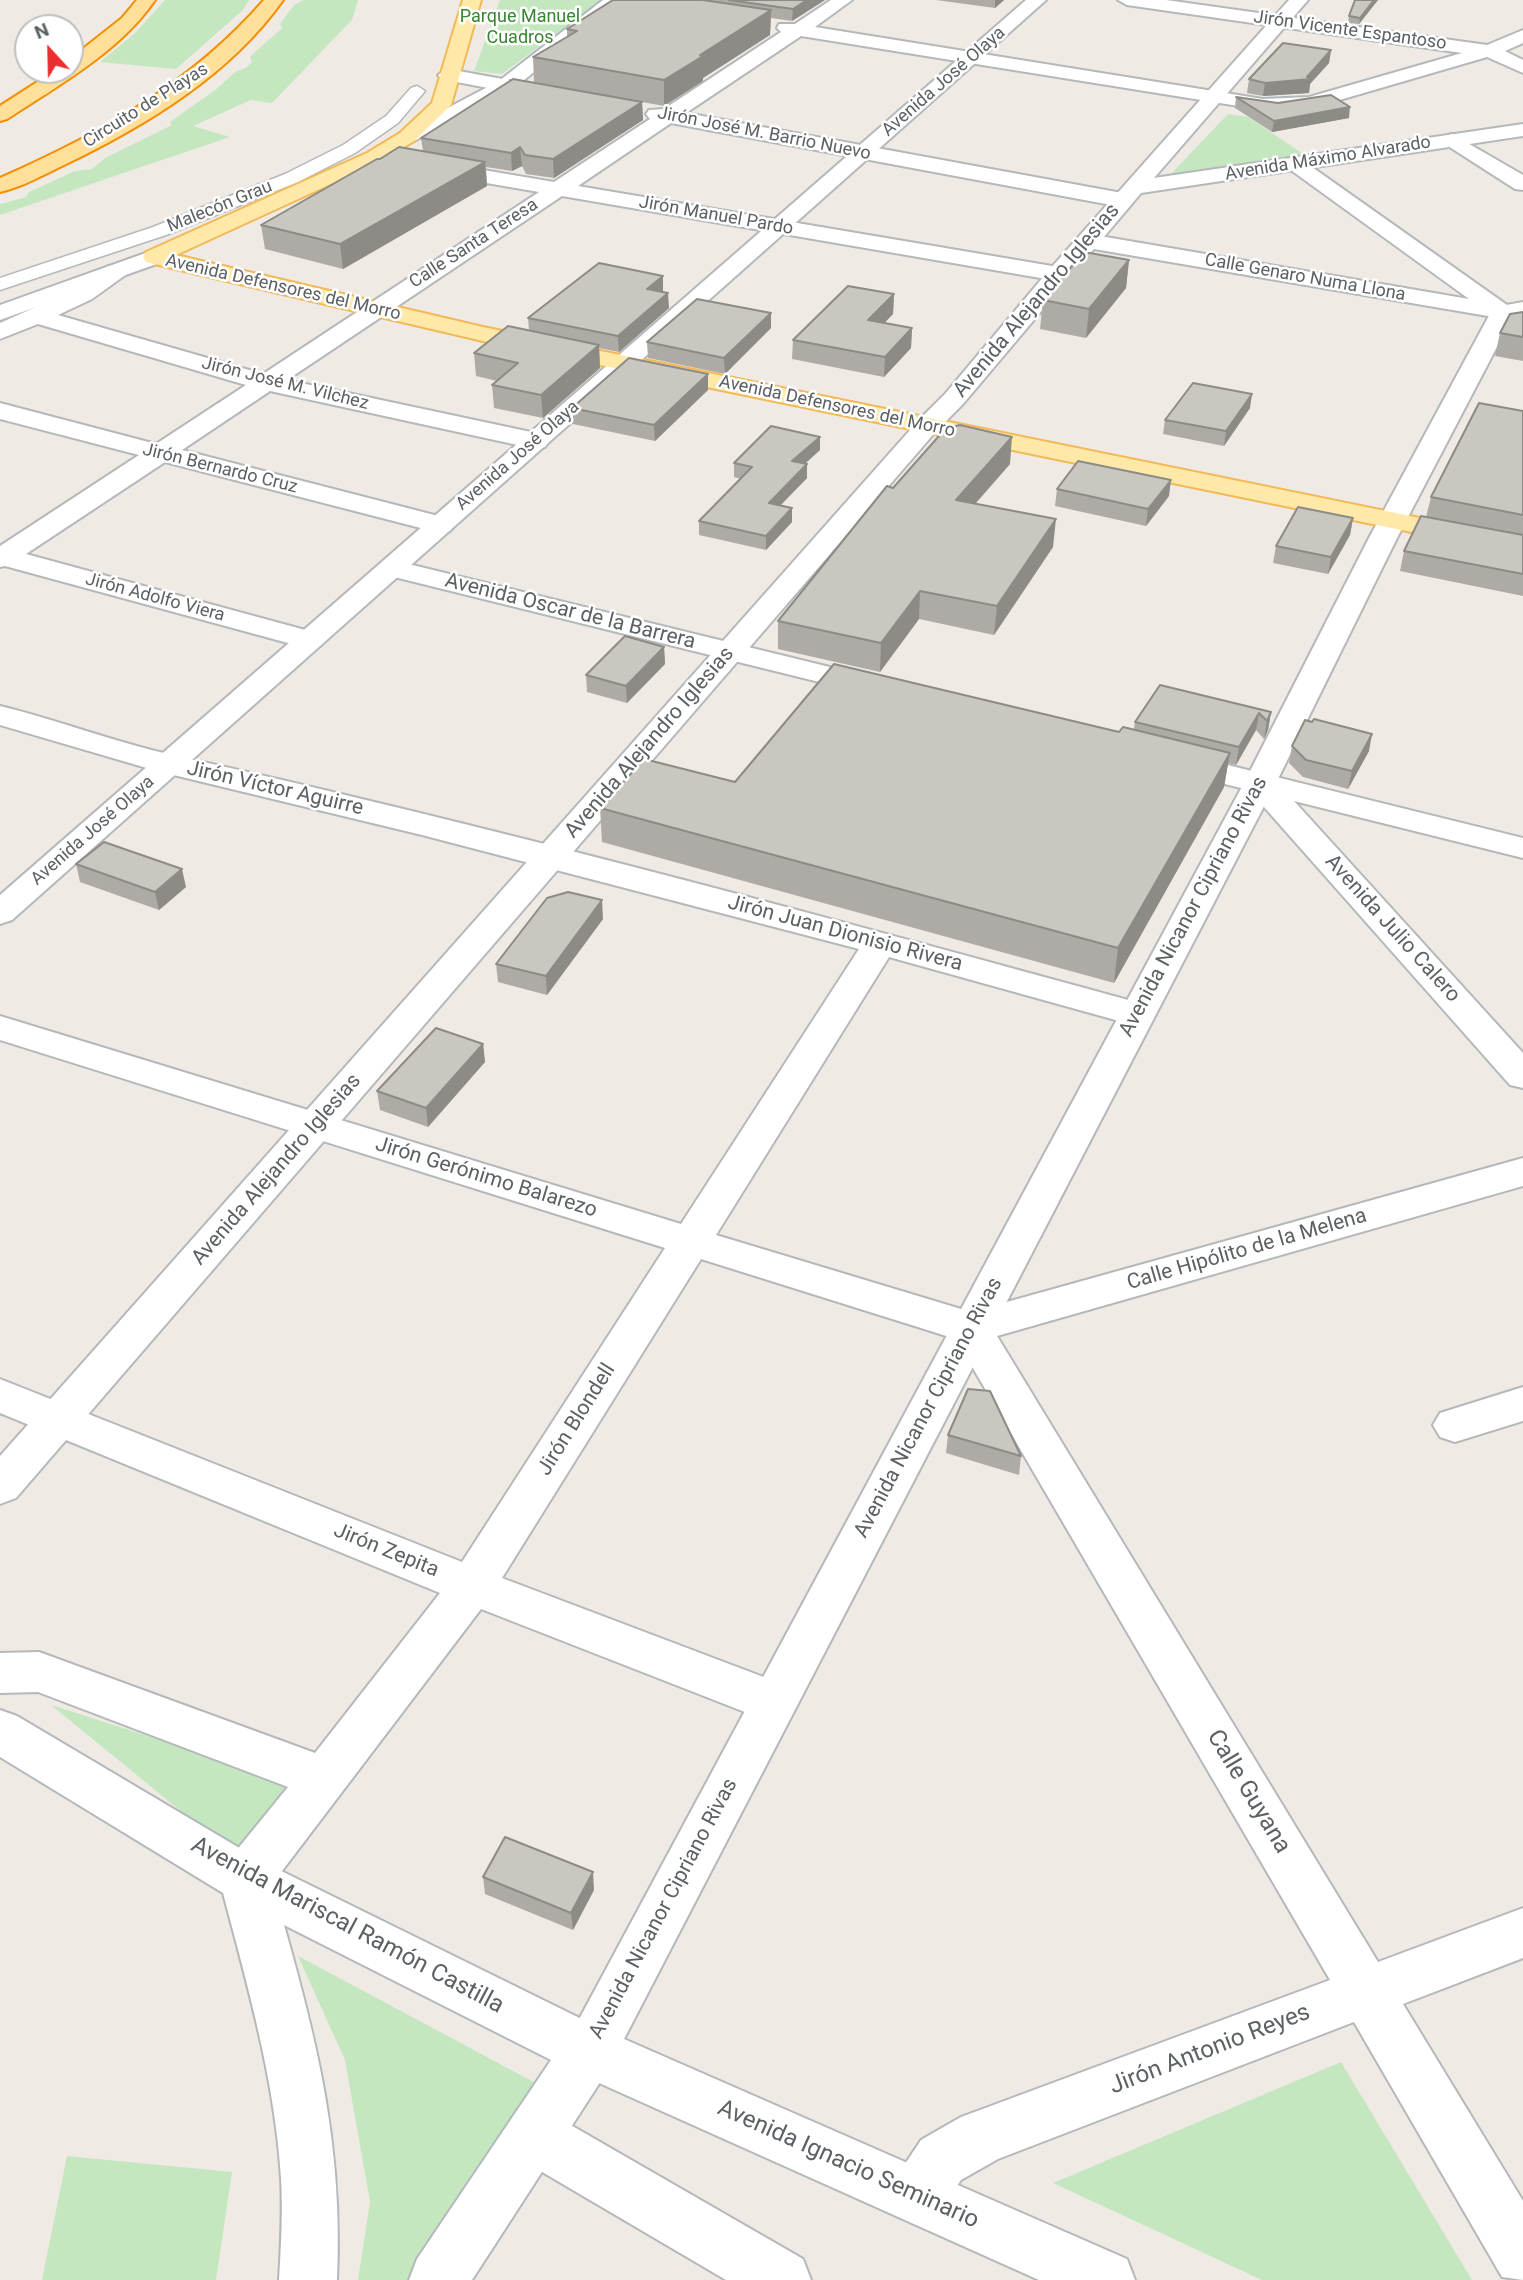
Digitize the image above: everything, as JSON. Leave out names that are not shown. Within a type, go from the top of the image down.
[{"type":"highway","points":[[84,58],[129,22],[146,0]]},
{"type":"highway","name":"Circuito de Playas","points":[[0,186],[97,140],[208,69],[250,31],[274,0]]},
{"type":"highway","points":[[0,115],[48,84]]},
{"type":"main road","points":[[162,254],[374,157],[407,137],[441,105],[472,0]]},
{"type":"main road","name":"Avenida Defensores del Morro","points":[[162,254],[382,304],[632,356],[1398,510],[1523,525]]},
{"type":"main road","name":"Avenida Defensores del Morro","points":[[1398,510],[1523,547]]},
{"type":"street","name":"Calle Santa Teresa","points":[[1,558],[843,0]]},
{"type":"street","name":"Avenida José Olaya","points":[[0,913],[1037,0]]},
{"type":"street","name":"Jirón Vicente Espantoso","points":[[1127,0],[1489,51]]},
{"type":"street","name":"Avenida Alejandro Iglesias","points":[[0,1486],[1299,0]]},
{"type":"street","points":[[407,137],[506,85],[618,3]]},
{"type":"street","points":[[772,26],[1215,95],[1260,105],[1297,106],[1489,51],[1523,36]]},
{"type":"street","points":[[1489,51],[1523,67]]},
{"type":"street","points":[[448,75],[566,97]]},
{"type":"street","name":"Malecón Grau","points":[[0,284],[175,226],[316,166],[400,115],[417,91]]},
{"type":"street","name":"Jirón José M. Barrio Nuevo","points":[[631,109],[861,153],[1128,195]]},
{"type":"street","name":"Avenida Máximo Alvarado","points":[[1128,195],[1295,164],[1523,130]]},
{"type":"street","points":[[1452,140],[1523,184]]},
{"type":"street","name":"Jirón Manuel Pardo","points":[[374,157],[1058,274]]},
{"type":"street","points":[[1295,164],[1516,312]]},
{"type":"street","name":"Calle Genaro Numa Llona","points":[[1088,241],[1516,312]]},
{"type":"street","points":[[0,313],[162,254]]},
{"type":"street","points":[[0,332],[84,294],[116,271]]},
{"type":"street","name":"Avenida Nicanor Cipriano Rivas","points":[[438,2280],[589,2051],[1260,783],[1398,510],[1516,312]]},
{"type":"street","name":"Jirón José M. Vilchez","points":[[37,316],[264,382],[536,441]]},
{"type":"street","name":"Jirón Bernardo Cruz","points":[[0,411],[440,525]]},
{"type":"street","name":"Jirón Adolfo Viera","points":[[1,558],[310,640]]},
{"type":"street","name":"Avenida Oscar de la Barrera","points":[[392,568],[909,695]]},
{"type":"street","name":"Jirón Víctor Aguirre","points":[[0,715],[168,764],[198,769],[551,856]]},
{"type":"street","points":[[1148,755],[1523,848]]},
{"type":"street","name":"Avenida Julio Calero","points":[[1260,783],[1523,1076]]},
{"type":"street","name":"Jirón Juan Dionisio Rivera","points":[[551,856],[881,942],[1137,1014]]},
{"type":"street","name":"Jirón Blondell","points":[[245,1879],[472,1586],[881,942]]},
{"type":"street","name":"Jirón Gerónimo Balarezo","points":[[0,1028],[971,1328]]},
{"type":"street","name":"Calle Hipólito de la Melena","points":[[971,1328],[1523,1172]]},
{"type":"street","name":"Calle Guyana","points":[[971,1328],[1523,2256]]},
{"type":"street","name":"Jirón Zepita","points":[[0,1395],[472,1586],[773,1702]]},
{"type":"street","points":[[1455,1425],[1523,1404]]},
{"type":"street","points":[[0,1673],[39,1672],[325,1779]]},
{"type":"street","name":"Avenida Mariscal Ramón Castilla","points":[[0,1731],[245,1879],[589,2051]]},
{"type":"street","points":[[245,1879],[281,2011],[302,2106],[312,2201],[308,2280]]},
{"type":"street","name":"Jirón Antonio Reyes","points":[[917,2196],[940,2160],[981,2137],[1523,1933]]},
{"type":"street","name":"Avenida Ignacio Seminario","points":[[589,2051],[1107,2280]]},
{"type":"street","points":[[535,2136],[782,2280]]},
{"type":"green space","points":[[165,0],[249,0],[243,10],[176,69],[100,62],[135,33]]},
{"type":"green space","points":[[304,0],[358,0],[352,20],[272,103],[251,100],[193,126],[230,137],[0,215],[0,204],[26,197],[29,192],[75,171],[92,169],[105,158],[172,125],[170,122],[218,88],[235,72],[246,68],[252,62],[250,57],[282,28],[280,24],[294,5]]},
{"type":"green space","name":"Parque Manuel Cuadros","points":[[500,0],[602,0],[502,74],[474,71]]},
{"type":"green space","points":[[1228,114],[1248,117],[1311,159],[1169,176]]},
{"type":"green space","points":[[51,1705],[290,1781],[287,1805],[237,1857]]},
{"type":"green space","points":[[298,1956],[543,2087],[424,2280],[358,2280],[370,2202],[345,2060]]},
{"type":"green space","points":[[1341,2062],[1472,2280],[1262,2280],[1053,2183]]},
{"type":"green space","points":[[67,2156],[232,2172],[216,2280],[42,2280]]},
{"type":"building","points":[[613,0],[703,0],[771,10],[664,80],[533,57],[577,31],[567,29]]},
{"type":"building","points":[[729,0],[807,0],[793,9]]},
{"type":"building","points":[[1355,0],[1374,0],[1360,18],[1349,16]]},
{"type":"building","points":[[1283,43],[1331,50],[1307,77],[1311,79],[1265,83],[1249,79]]},
{"type":"building","points":[[513,79],[642,102],[553,159],[525,155],[520,147],[511,153],[421,138]]},
{"type":"building","points":[[1331,95],[1350,107],[1274,121],[1236,97],[1278,103]]},
{"type":"building","points":[[399,147],[485,162],[340,244],[261,225],[380,159]]},
{"type":"building","points":[[1084,252],[1129,260],[1089,309],[1043,300]]},
{"type":"building","points":[[599,263],[663,276],[647,289],[668,293],[618,336],[528,318]]},
{"type":"building","points":[[848,286],[894,294],[868,320],[912,328],[885,357],[793,340]]},
{"type":"building","points":[[697,299],[771,313],[724,358],[647,342]]},
{"type":"building","points":[[1523,312],[1523,337],[1500,333],[1510,314]]},
{"type":"building","points":[[508,326],[599,345],[541,395],[492,385],[518,363],[474,353]]},
{"type":"building","points":[[629,358],[708,374],[654,425],[572,408]]},
{"type":"building","points":[[1193,383],[1252,394],[1226,431],[1165,420]]},
{"type":"building","points":[[1479,403],[1523,411],[1523,515],[1431,497]]},
{"type":"building","points":[[960,425],[1012,437],[956,500],[1056,519],[997,606],[920,591],[881,643],[778,621],[887,486],[893,488],[946,428]]},
{"type":"building","points":[[771,426],[820,437],[792,461],[807,464],[769,503],[792,508],[766,536],[699,521],[752,467],[734,463]]},
{"type":"building","points":[[1078,461],[1171,480],[1148,509],[1057,489]]},
{"type":"building","points":[[1298,507],[1353,518],[1331,557],[1276,546]]},
{"type":"building","points":[[1421,516],[1523,535],[1523,574],[1404,551]]},
{"type":"building","points":[[625,636],[664,647],[626,686],[586,675]]},
{"type":"building","points":[[834,664],[1119,732],[1123,727],[1230,753],[1118,948],[600,808],[644,759],[735,782]]},
{"type":"building","points":[[1160,685],[1271,712],[1267,721],[1259,713],[1239,747],[1135,722]]},
{"type":"building","points":[[1314,719],[1372,734],[1352,771],[1306,760],[1292,746],[1305,720],[1312,722]]},
{"type":"building","points":[[104,842],[182,869],[155,892],[76,864]]},
{"type":"building","points":[[568,892],[602,900],[546,976],[496,964],[547,898]]},
{"type":"building","points":[[436,1028],[483,1044],[426,1108],[377,1091]]},
{"type":"building","points":[[968,1389],[990,1391],[1021,1456],[948,1435]]},
{"type":"building","points":[[505,1837],[593,1872],[571,1913],[483,1877]]}]
